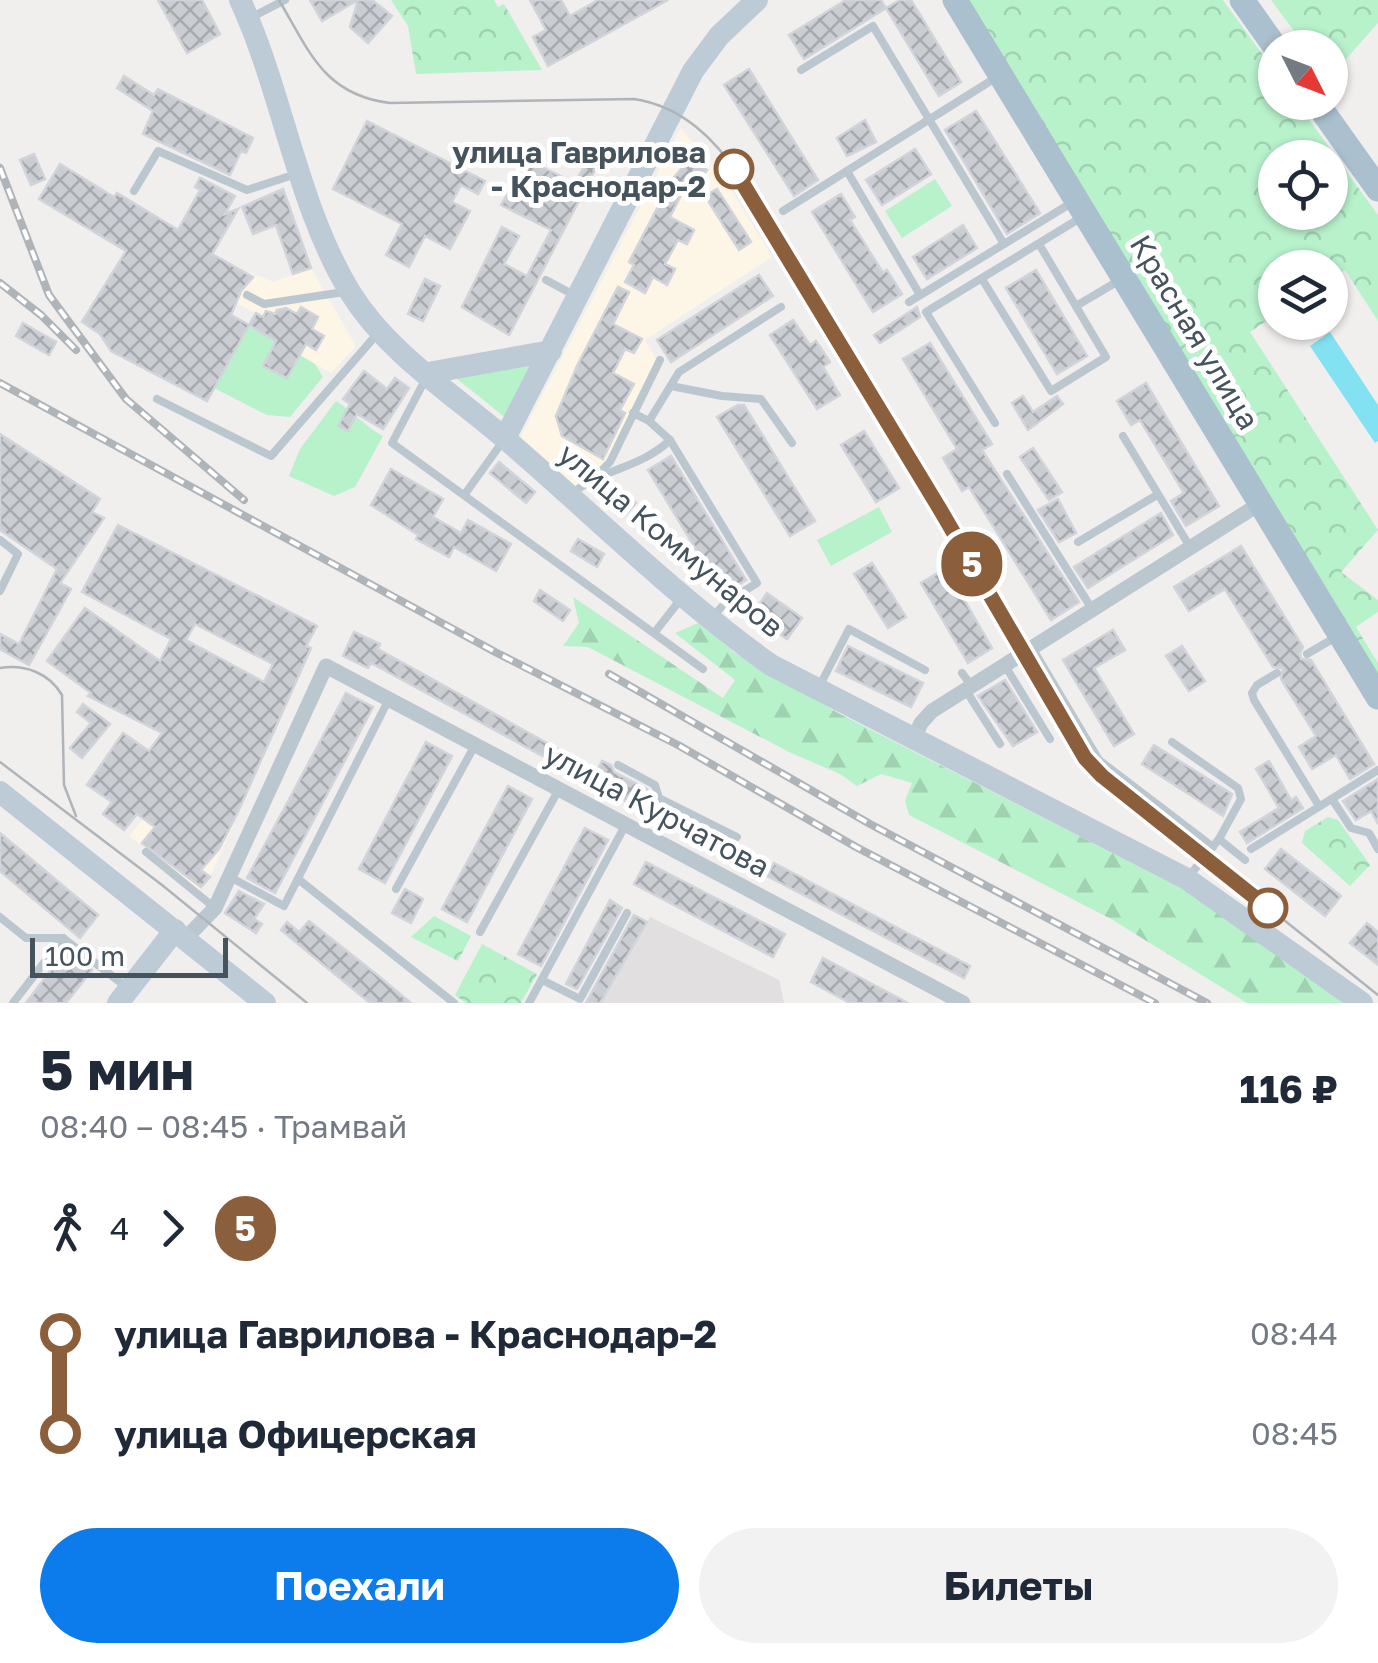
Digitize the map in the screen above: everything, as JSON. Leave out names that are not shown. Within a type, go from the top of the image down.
[{"type":"main road","points":[[505,438],[694,71],[719,36],[757,0]]},
{"type":"main road","name":"Красная улица","points":[[956,0],[1378,697]]},
{"type":"main road","points":[[1242,0],[1263,30]]},
{"type":"main road","name":"улица Коммунаров","points":[[244,9],[324,236],[349,291],[378,332],[571,495],[710,620],[771,665],[1187,879],[1362,1003]]},
{"type":"main road","points":[[1329,120],[1378,189]]},
{"type":"main road","points":[[428,373],[551,351]]},
{"type":"main road","points":[[0,792],[186,932],[265,1003]]},
{"type":"main road","points":[[126,998],[186,932]]},
{"type":"street","points":[[914,739],[921,723],[966,682],[1004,664],[1260,503]]},
{"type":"street","name":"улица Курчатова","points":[[230,878],[326,666],[963,1003]]},
{"type":"street","points":[[186,932],[215,908],[230,878]]},
{"type":"lane","points":[[244,9],[286,0]]},
{"type":"lane","points":[[801,70],[873,26],[1004,244]]},
{"type":"lane","points":[[784,210],[1001,75]]},
{"type":"lane","points":[[134,190],[158,150],[248,190],[301,173]]},
{"type":"lane","points":[[847,171],[920,295]]},
{"type":"lane","points":[[995,423],[926,312],[1039,244],[1081,208]]},
{"type":"lane","points":[[909,302],[1004,244],[1081,208]]},
{"type":"lane","points":[[982,279],[1051,391],[1106,357],[1039,244]]},
{"type":"lane","points":[[1076,306],[1124,278]]},
{"type":"lane","points":[[546,280],[578,297]]},
{"type":"lane","points":[[247,295],[264,304],[349,291]]},
{"type":"lane","points":[[649,420],[679,372],[781,307]]},
{"type":"lane","points":[[157,399],[270,456],[378,332]]},
{"type":"lane","points":[[571,495],[610,462],[660,360]]},
{"type":"lane","points":[[428,373],[392,443],[703,668]]},
{"type":"lane","points":[[671,386],[761,399],[792,443]]},
{"type":"lane","points":[[632,413],[649,420],[670,440],[758,582],[726,602],[710,620]]},
{"type":"lane","points":[[1123,436],[1190,547]]},
{"type":"lane","points":[[465,494],[505,438]]},
{"type":"lane","points":[[594,478],[634,464],[670,440]]},
{"type":"lane","points":[[1007,474],[1092,609]]},
{"type":"lane","points":[[1078,542],[1157,494]]},
{"type":"lane","points":[[929,500],[1099,760],[1213,847]]},
{"type":"lane","points":[[0,540],[18,554],[0,591]]},
{"type":"lane","points":[[655,632],[683,596]]},
{"type":"lane","points":[[818,688],[849,629],[925,670]]},
{"type":"lane","points":[[1307,654],[1340,634]]},
{"type":"lane","points":[[1004,664],[1050,740]]},
{"type":"lane","points":[[1277,673],[1257,685],[1252,692],[1254,700],[1319,806]]},
{"type":"lane","points":[[966,682],[1000,744]]},
{"type":"lane","points":[[230,878],[284,906],[389,699]]},
{"type":"lane","points":[[1172,742],[1238,788],[1241,800],[1219,839],[1187,879]]},
{"type":"lane","points":[[396,888],[475,745]]},
{"type":"lane","points":[[618,765],[655,785],[659,798],[737,838]]},
{"type":"lane","points":[[1251,848],[1378,770]]},
{"type":"lane","points":[[480,932],[559,789]]},
{"type":"lane","points":[[1332,799],[1351,828],[1369,834],[1378,848]]},
{"type":"lane","points":[[530,1003],[626,824]]},
{"type":"lane","points":[[1219,839],[1245,860]]},
{"type":"lane","points":[[146,852],[215,908]]},
{"type":"lane","points":[[298,879],[454,1003]]},
{"type":"lane","points":[[542,980],[580,999],[627,913]]},
{"type":"lane","points":[[0,917],[26,938],[63,938],[126,998]]},
{"type":"lane","points":[[13,1003],[63,938]]},
{"type":"shaded area","points":[[681,128],[729,186],[772,257],[645,340],[656,359],[606,462],[574,486],[521,441],[522,434]]},
{"type":"shaded area","points":[[311,268],[356,346],[331,373],[249,325],[256,313],[233,302],[251,273],[274,282]]},
{"type":"shaded area","points":[[224,801],[241,808],[210,877],[199,890],[143,843],[140,845],[129,836],[144,818]]},
{"type":"shaded area","points":[[650,917],[779,980],[784,1003],[600,1003]]},
{"type":"green space","points":[[391,0],[494,0],[498,7],[504,4],[542,70],[416,74],[408,26]]},
{"type":"green space","points":[[967,0],[1223,0],[1258,48],[1258,120],[1309,120],[1324,140],[1258,140],[1258,230],[1348,230],[1348,174],[1378,215],[1378,321],[1348,275],[1348,250],[1258,250],[1258,327],[1250,332],[1378,530],[1341,572],[1378,600],[1378,612],[1356,627],[1378,663],[1378,677]]},
{"type":"green space","points":[[1271,0],[1378,0],[1378,23],[1348,57],[1348,30],[1293,30]]},
{"type":"green space","points":[[935,179],[952,206],[902,238],[885,211]]},
{"type":"green space","points":[[249,325],[315,364],[323,377],[290,417],[267,415],[214,388]]},
{"type":"green space","points":[[539,361],[507,419],[456,378]]},
{"type":"green space","points":[[336,401],[383,436],[355,487],[334,496],[289,476],[300,449]]},
{"type":"green space","points":[[879,507],[892,532],[831,566],[817,540]]},
{"type":"green space","points":[[573,597],[723,698],[735,680],[675,633],[698,623],[735,653],[840,714],[1185,890],[1350,1003],[1247,1003],[1111,919],[909,815],[905,801],[912,783],[881,774],[857,786],[588,647],[563,646],[579,623]]},
{"type":"green space","points":[[1328,817],[1338,820],[1370,865],[1350,886],[1302,843],[1305,831]]},
{"type":"green space","points":[[434,916],[471,936],[458,961],[411,937]]},
{"type":"green space","points":[[482,944],[537,974],[521,1003],[466,1003],[455,995]]},
{"type":"water","points":[[1319,340],[1335,340],[1378,405],[1378,441],[1375,443],[1310,346]]},
{"type":"building","points":[[158,0],[202,0],[220,34],[187,53]]},
{"type":"building","points":[[310,0],[358,0],[322,21]]},
{"type":"building","points":[[358,0],[372,0],[392,16],[368,43],[350,27]]},
{"type":"building","points":[[530,0],[561,0],[570,16],[598,0],[668,0],[548,66],[533,37],[546,30]]},
{"type":"building","points":[[846,0],[881,0],[886,8],[804,59],[789,35]]},
{"type":"building","points":[[900,0],[911,0],[961,82],[939,96],[886,8]]},
{"type":"building","points":[[749,69],[818,180],[794,196],[724,85]]},
{"type":"building","points":[[124,76],[154,95],[158,89],[253,138],[246,153],[241,151],[230,175],[143,134],[153,111],[117,88]]},
{"type":"building","points":[[976,111],[1040,213],[1007,234],[945,130]]},
{"type":"building","points":[[865,120],[876,142],[847,156],[837,138]]},
{"type":"building","points":[[367,121],[485,181],[478,194],[461,185],[452,202],[470,211],[450,249],[425,236],[409,267],[386,255],[402,224],[333,189]]},
{"type":"building","points":[[915,149],[931,174],[882,205],[866,180]]},
{"type":"building","points":[[34,154],[45,179],[31,185],[20,160]]},
{"type":"building","points":[[690,158],[707,170],[697,184],[691,175],[670,217],[694,230],[687,244],[678,240],[665,264],[675,269],[667,285],[653,277],[645,293],[625,282],[634,265],[629,262],[672,180]]},
{"type":"building","points":[[528,160],[575,183],[586,163],[596,168],[509,335],[462,307],[502,227],[519,236],[504,264],[527,276],[551,230],[501,205]]},
{"type":"building","points":[[60,164],[178,230],[200,190],[195,187],[200,178],[235,196],[225,214],[238,209],[212,254],[253,277],[241,291],[231,315],[249,325],[207,401],[111,351],[100,334],[82,322],[126,251],[39,199]]},
{"type":"building","points":[[283,189],[311,268],[293,274],[276,225],[253,234],[242,207]]},
{"type":"building","points":[[717,189],[751,242],[739,250],[705,196]]},
{"type":"building","points":[[841,194],[855,217],[850,220],[883,273],[887,270],[902,294],[873,312],[812,212]]},
{"type":"building","points":[[963,225],[977,248],[927,279],[913,257]]},
{"type":"building","points":[[1036,270],[1087,356],[1057,374],[1006,288]]},
{"type":"building","points":[[759,275],[773,296],[671,362],[657,340]]},
{"type":"building","points":[[425,279],[440,286],[423,321],[408,314]]},
{"type":"building","points":[[618,287],[629,292],[613,324],[642,339],[634,353],[625,349],[613,373],[634,384],[620,410],[625,413],[603,459],[562,436],[556,416]]},
{"type":"building","points":[[301,307],[318,317],[312,329],[324,336],[316,350],[306,344],[287,378],[263,366],[276,341],[249,325],[256,313],[263,317],[266,311],[275,314],[286,308],[297,314]]},
{"type":"building","points":[[917,307],[920,317],[880,343],[874,335]]},
{"type":"building","points":[[793,320],[810,345],[816,341],[830,362],[823,367],[840,395],[817,409],[770,335]]},
{"type":"building","points":[[23,323],[56,342],[49,355],[16,336]]},
{"type":"building","points":[[930,343],[992,444],[982,450],[1079,602],[1051,620],[969,487],[962,491],[943,458],[957,449],[903,359]]},
{"type":"building","points":[[364,371],[387,389],[395,378],[409,388],[383,429],[357,414],[348,431],[338,426],[350,404],[343,399]]},
{"type":"building","points":[[1146,383],[1219,506],[1186,526],[1171,501],[1184,493],[1140,420],[1131,425],[1117,401]]},
{"type":"building","points":[[1023,396],[1033,412],[1057,396],[1063,404],[1028,430],[1012,403]]},
{"type":"building","points":[[744,405],[815,521],[790,536],[717,417]]},
{"type":"building","points":[[864,431],[899,488],[876,502],[841,445]]},
{"type":"building","points":[[0,434],[100,499],[92,512],[104,518],[60,583],[71,589],[29,665],[0,649],[0,634],[19,644],[57,569],[0,530]]},
{"type":"building","points":[[1033,448],[1062,492],[1049,500],[1020,457]]},
{"type":"building","points":[[671,456],[746,580],[723,594],[648,470]]},
{"type":"building","points":[[499,462],[535,492],[526,503],[490,473]]},
{"type":"building","points":[[391,469],[443,499],[433,517],[461,533],[468,520],[511,544],[496,571],[454,547],[449,557],[416,539],[418,535],[371,505]]},
{"type":"building","points":[[611,480],[636,503],[624,516],[597,492]]},
{"type":"building","points":[[1058,499],[1076,533],[1059,542],[1038,510]]},
{"type":"building","points":[[1161,513],[1173,535],[1088,588],[1074,567]]},
{"type":"building","points":[[118,525],[317,626],[306,646],[311,648],[237,814],[219,849],[201,870],[210,877],[201,887],[142,843],[155,827],[137,814],[124,830],[103,814],[112,802],[87,785],[123,733],[149,751],[162,733],[88,696],[91,693],[47,661],[85,608],[160,661],[171,639],[82,592]],"holes":[[[195,624],[273,664],[264,682],[186,640]]]},
{"type":"building","points":[[578,539],[604,554],[597,567],[571,551]]},
{"type":"building","points":[[1241,546],[1303,647],[1301,659],[1311,660],[1374,764],[1350,779],[1336,755],[1312,769],[1299,747],[1316,736],[1281,679],[1283,668],[1273,667],[1225,589],[1189,611],[1174,587]]},
{"type":"building","points":[[872,563],[906,617],[888,628],[854,574]]},
{"type":"building","points":[[946,568],[992,648],[968,663],[921,583]]},
{"type":"building","points":[[540,590],[570,610],[563,621],[534,601]]},
{"type":"building","points":[[767,593],[802,618],[787,639],[752,615]]},
{"type":"building","points":[[1113,630],[1125,650],[1094,668],[1134,734],[1114,746],[1063,660]]},
{"type":"building","points":[[354,632],[597,771],[602,761],[611,765],[614,772],[647,789],[643,795],[665,809],[659,819],[371,663],[368,668],[343,656]]},
{"type":"building","points":[[848,646],[923,683],[911,707],[836,671]]},
{"type":"building","points":[[1182,646],[1205,681],[1189,691],[1166,656]]},
{"type":"building","points":[[1005,680],[1037,732],[1013,746],[978,696]]},
{"type":"building","points":[[346,693],[373,707],[275,893],[247,878]]},
{"type":"building","points":[[83,704],[110,724],[82,758],[70,748],[91,723],[77,712]]},
{"type":"building","points":[[426,742],[452,756],[385,883],[359,869]]},
{"type":"building","points":[[1154,745],[1232,794],[1223,816],[1142,764]]},
{"type":"building","points":[[1269,761],[1291,800],[1296,797],[1303,808],[1247,843],[1240,832],[1279,808],[1256,769]]},
{"type":"building","points":[[1378,779],[1378,824],[1371,811],[1356,820],[1343,801]]},
{"type":"building","points":[[508,786],[532,799],[467,922],[442,909]]},
{"type":"building","points":[[585,828],[608,840],[541,966],[518,954]]},
{"type":"building","points":[[0,833],[98,915],[80,938],[0,871]]},
{"type":"building","points":[[1281,849],[1341,896],[1325,916],[1265,869]]},
{"type":"building","points":[[646,862],[785,934],[773,957],[634,884]]},
{"type":"building","points":[[774,863],[970,966],[964,978],[767,876]]},
{"type":"building","points":[[405,889],[423,899],[411,923],[392,913]]},
{"type":"building","points":[[239,891],[264,904],[254,919],[262,924],[256,933],[225,913]]},
{"type":"building","points":[[610,900],[622,908],[577,989],[566,984]]},
{"type":"building","points":[[634,915],[647,922],[600,1003],[586,1003]]},
{"type":"building","points":[[309,921],[411,1003],[370,1003],[281,930],[287,922],[299,932]]},
{"type":"building","points":[[1367,923],[1378,932],[1378,965],[1350,943]]},
{"type":"building","points":[[66,950],[92,970],[66,1003],[26,1003]]},
{"type":"building","points":[[823,958],[908,1003],[850,1003],[811,982]]},
{"type":"tram line","points":[[279,0],[321,68],[349,91],[368,98],[390,103],[634,99],[667,109],[696,126],[740,178],[1092,767],[1378,995]]},
{"type":"tram line","name":"5","points":[[734,169],[1085,758],[1102,776],[1268,908]]},
{"type":"tram line","points":[[0,668],[36,672],[62,695],[64,785],[76,816]]},
{"type":"tram line","points":[[0,762],[162,885],[307,1003]]},
{"type":"railway","points":[[0,168],[49,295],[126,399],[244,500]]},
{"type":"railway","points":[[0,283],[41,315],[76,350]]},
{"type":"railway","points":[[0,383],[497,653],[678,745],[856,847],[1155,1003]]},
{"type":"railway","points":[[609,674],[870,824],[1207,1003]]},
{"type":"place","name":"улица Гаврилова - Краснодар-2","points":[[734,169]]}]
